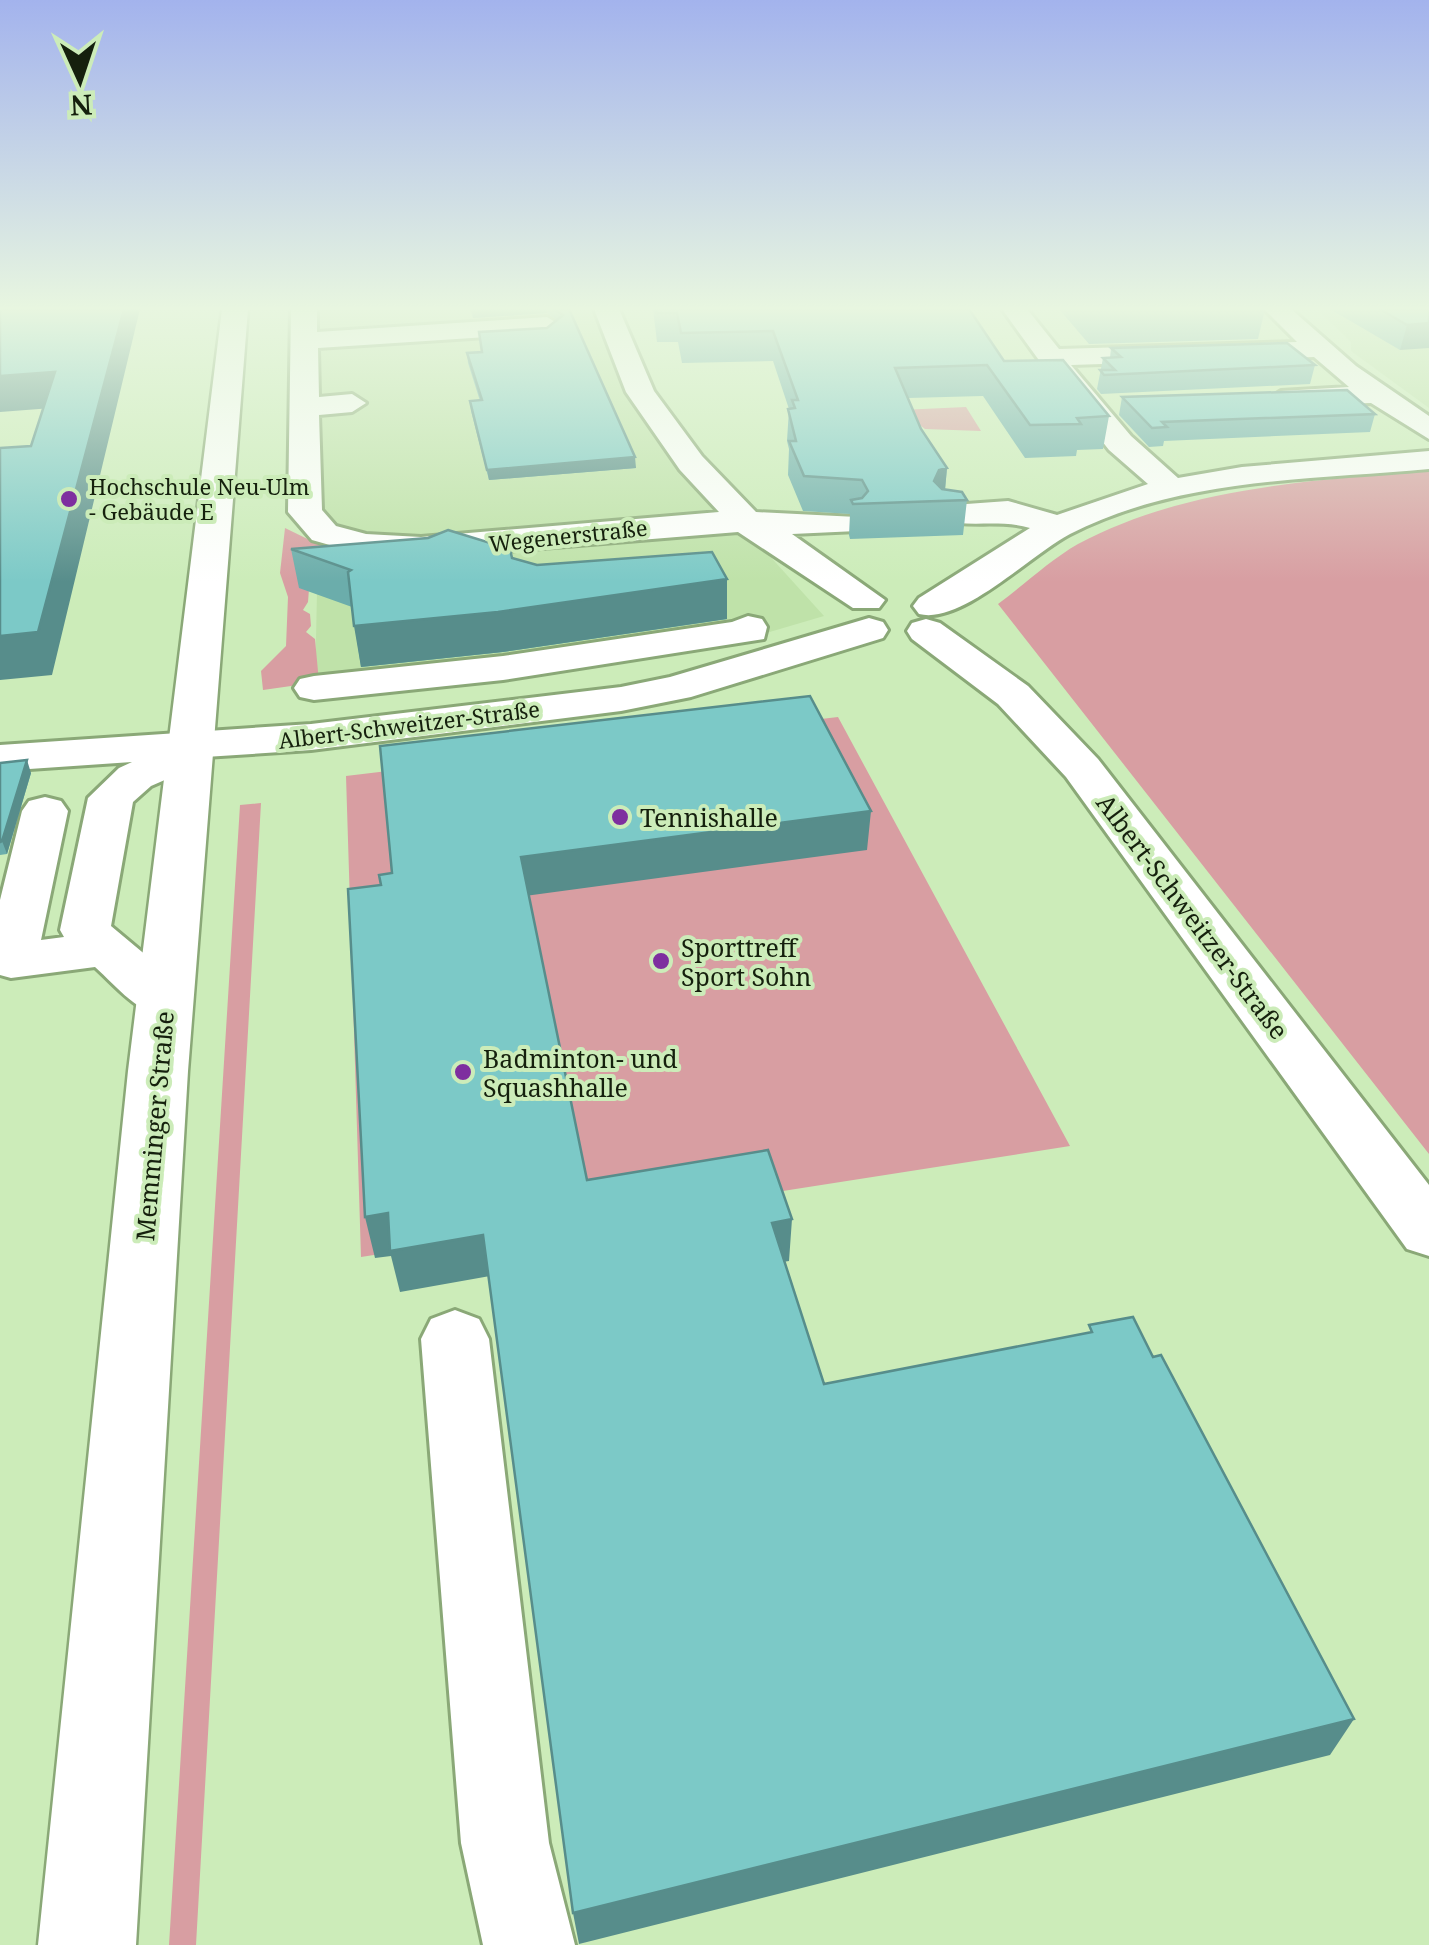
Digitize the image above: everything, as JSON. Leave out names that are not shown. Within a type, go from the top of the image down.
[{"type":"main road","name":"Memminger Straße","points":[[87,1945],[165,1000],[226,400]]},
{"type":"street","name":"Wegenerstraße","points":[[311,400],[313,425],[306,512],[313,528],[322,534],[362,546],[400,549],[533,543],[619,526],[844,521]]},
{"type":"street","points":[[660,400],[679,432],[770,534],[868,615]]},
{"type":"street","points":[[1085,400],[1120,443],[1172,490]]},
{"type":"street","points":[[1384,400],[1429,430]]},
{"type":"street","points":[[313,425],[352,403]]},
{"type":"street","points":[[1244,478],[1206,450],[1264,446]]},
{"type":"street","points":[[929,618],[1059,526],[1119,503],[1244,478],[1429,460]]},
{"type":"street","points":[[953,516],[1026,515],[1059,526]]},
{"type":"street","name":"Albert-Schweitzer-Straße","points":[[191,740],[509,689],[677,688],[746,646],[868,615],[894,635],[929,618],[1014,694],[1082,768],[1429,1231]]},
{"type":"street","points":[[314,688],[509,689]]},
{"type":"street","points":[[0,754],[191,740]]},
{"type":"street","points":[[165,1000],[110,948],[84,930],[111,798],[191,740]]},
{"type":"street","points":[[45,811],[11,961],[110,948]]},
{"type":"street","points":[[455,1338],[506,1843],[529,1945]]},
{"type":"shaded area","points":[[321,400],[644,400],[662,437],[824,616],[732,643],[315,686]]},
{"type":"shaded area","points":[[966,407],[981,431],[925,429],[900,410]]},
{"type":"shaded area","points":[[1429,470],[1429,1154],[998,604],[1078,544],[1161,510],[1205,498],[1294,483]]},
{"type":"shaded area","points":[[285,528],[330,550],[310,576],[308,602],[303,610],[310,614],[311,626],[306,632],[315,639],[319,682],[263,690],[261,671],[286,646],[288,597],[280,573]]},
{"type":"shaded area","name":"Sporttreff Sport Sohn","points":[[838,717],[1070,1146],[361,1257],[346,776]]},
{"type":"shaded area","points":[[261,803],[196,1945],[169,1945],[240,805]]},
{"type":"building","points":[[46,400],[100,400],[38,632],[0,636],[0,448],[31,446]]},
{"type":"building","points":[[609,400],[635,457],[487,470],[470,401]]},
{"type":"building","points":[[792,400],[909,400],[921,429],[947,468],[939,470],[934,481],[942,489],[962,492],[967,500],[853,504],[851,500],[862,498],[868,491],[862,480],[804,476],[789,441],[796,441],[788,409],[795,408]]},
{"type":"building","points":[[1012,400],[1096,400],[1109,416],[1077,418],[1081,424],[1030,425]]},
{"type":"building","points":[[1125,400],[1358,400],[1375,414],[1162,422],[1167,427],[1152,428]]},
{"type":"building","points":[[448,530],[510,549],[512,558],[537,565],[712,552],[727,579],[498,612],[354,626],[348,572],[351,570],[291,549],[428,538]]},
{"type":"building","points":[[810,696],[871,811],[521,857],[587,1180],[768,1150],[792,1219],[772,1223],[824,1384],[1092,1332],[1089,1325],[1133,1317],[1153,1357],[1161,1355],[1354,1719],[573,1913],[483,1235],[390,1251],[388,1213],[365,1217],[348,889],[381,885],[379,875],[392,873],[380,746]]},
{"type":"building","points":[[27,760],[2,841],[0,842],[0,763]]},
{"type":"place","name":"Hochschule Neu-Ulm - Gebäude E","points":[[69,499]]},
{"type":"place","name":"Tennishalle","points":[[620,817]]},
{"type":"place","name":"Sporttreff Sport Sohn","points":[[661,961]]},
{"type":"place","name":"Badminton- und Squashhalle","points":[[463,1072]]}]
